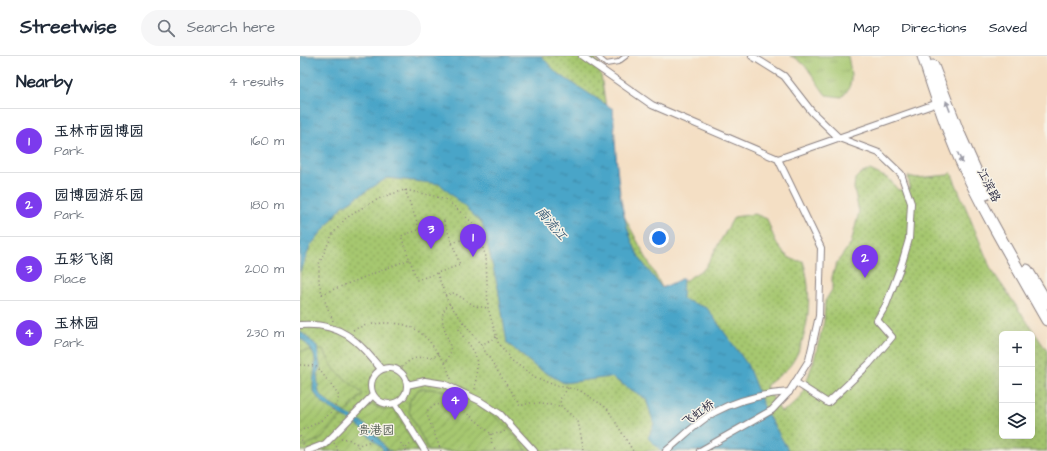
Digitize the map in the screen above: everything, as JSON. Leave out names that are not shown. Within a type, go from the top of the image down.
[{"type":"main road","name":"江滨路","points":[[922,56],[938,103],[961,160],[1009,253],[1047,320]]},
{"type":"main road","name":"江滨路","points":[[930,56],[958,131],[989,201],[1047,303]]},
{"type":"street","points":[[582,56],[598,69],[652,104],[778,159],[821,248],[819,316],[808,360],[795,382],[772,410],[700,451]]},
{"type":"street","points":[[752,56],[784,76],[812,112],[839,138],[879,153],[901,174],[911,203],[909,239],[886,306],[877,320],[892,337],[869,364],[828,403],[795,382]]},
{"type":"street","points":[[778,159],[938,103]]},
{"type":"street","points":[[300,325],[310,324],[336,328],[360,343],[381,369]]},
{"type":"street","points":[[393,368],[399,370],[403,374],[407,385],[404,396],[395,403],[382,403],[373,395],[370,383],[376,372],[381,369],[393,368]]},
{"type":"street","points":[[407,385],[425,380],[452,388],[474,398],[500,414],[534,451]]},
{"type":"street","name":"飞虹桥","points":[[666,451],[714,412],[740,401],[768,394],[788,392]]},
{"type":"street","points":[[307,451],[325,444],[373,395]]},
{"type":"street","points":[[395,403],[425,451]]},
{"type":"lane","points":[[597,56],[606,64],[618,62],[626,56]]},
{"type":"path","points":[[405,190],[420,230]]},
{"type":"path","points":[[336,328],[322,294],[319,282],[319,264],[332,235],[345,219],[368,204],[385,196],[405,190],[447,200],[475,225],[486,257],[488,308],[498,342],[511,360],[535,377],[554,385],[579,390],[608,408],[633,451]]},
{"type":"path","points":[[444,221],[452,243],[460,265],[417,280],[401,236],[444,221]]},
{"type":"path","points":[[452,243],[478,234]]},
{"type":"path","points":[[322,294],[410,259]]},
{"type":"path","points":[[437,273],[450,304],[481,345],[520,406],[530,403],[561,406],[578,421],[584,451]]},
{"type":"path","points":[[445,295],[454,293],[475,306],[488,308]]},
{"type":"path","points":[[445,363],[450,351],[442,316],[445,307],[450,304]]},
{"type":"path","points":[[463,322],[459,329],[463,338],[474,351],[477,367],[474,398]]},
{"type":"path","points":[[346,334],[368,324],[401,323],[424,335],[439,354],[452,378],[452,388]]},
{"type":"path","points":[[481,345],[496,337]]},
{"type":"path","points":[[399,370],[413,359],[433,357],[439,354]]},
{"type":"path","points":[[300,364],[315,366],[339,396],[332,410],[324,420],[300,431]]},
{"type":"path","points":[[561,406],[560,399],[568,388]]},
{"type":"path","points":[[441,451],[426,412],[433,406],[446,405],[474,417],[491,434],[492,447],[498,451]]},
{"type":"path","points":[[491,434],[502,433],[511,425]]},
{"type":"path","points":[[336,444],[342,437],[359,445],[368,442],[374,433],[388,426],[406,450],[418,438]]},
{"type":"path","points":[[300,436],[307,451]]},
{"type":"path","points":[[356,451],[359,445]]},
{"type":"green space","points":[[300,56],[592,56],[599,63],[608,120],[615,199],[665,293],[705,268],[734,217],[755,214],[767,219],[775,240],[784,253],[795,260],[803,261],[809,299],[803,340],[792,363],[766,386],[781,412],[790,407],[801,397],[814,360],[824,321],[825,301],[832,290],[832,277],[836,264],[851,243],[859,212],[854,188],[855,179],[860,174],[870,170],[889,179],[898,190],[910,189],[908,176],[917,178],[948,175],[951,172],[991,269],[1033,331],[999,331],[999,439],[1035,439],[1035,333],[1047,351],[1047,451],[300,451]]},
{"type":"green space","points":[[790,56],[848,56],[851,78],[849,88],[842,97],[826,95],[806,67],[796,58]]},
{"type":"green space","points":[[323,350],[335,370],[363,394],[321,439],[300,447],[300,351]]},
{"type":"green space","points":[[419,389],[446,391],[472,401],[503,423],[527,451],[429,451],[409,412],[409,402]]},
{"type":"green space","name":"贵港园","points":[[371,404],[384,410],[394,409],[418,451],[323,451]]},
{"type":"water","name":"南流江","points":[[300,56],[541,56],[557,73],[613,109],[621,201],[630,236],[637,253],[662,288],[683,278],[682,299],[707,308],[747,364],[766,412],[789,451],[661,451],[648,438],[654,424],[646,399],[611,377],[564,383],[537,368],[507,343],[498,288],[482,223],[440,184],[387,178],[343,206],[311,245],[300,272]]},
{"type":"water","points":[[300,331],[317,346],[320,367],[317,374],[319,393],[330,404],[363,423],[378,437],[387,450],[391,451],[382,451],[383,449],[360,427],[322,403],[313,391],[315,368],[314,356],[312,351],[300,338]]},
{"type":"place","name":"五彩飞阁","points":[[431,249]]},
{"type":"place","name":"玉林市园博园","points":[[473,257]]},
{"type":"place","name":"园博园游乐园","points":[[865,278]]},
{"type":"place","name":"玉林园","points":[[455,420]]}]
